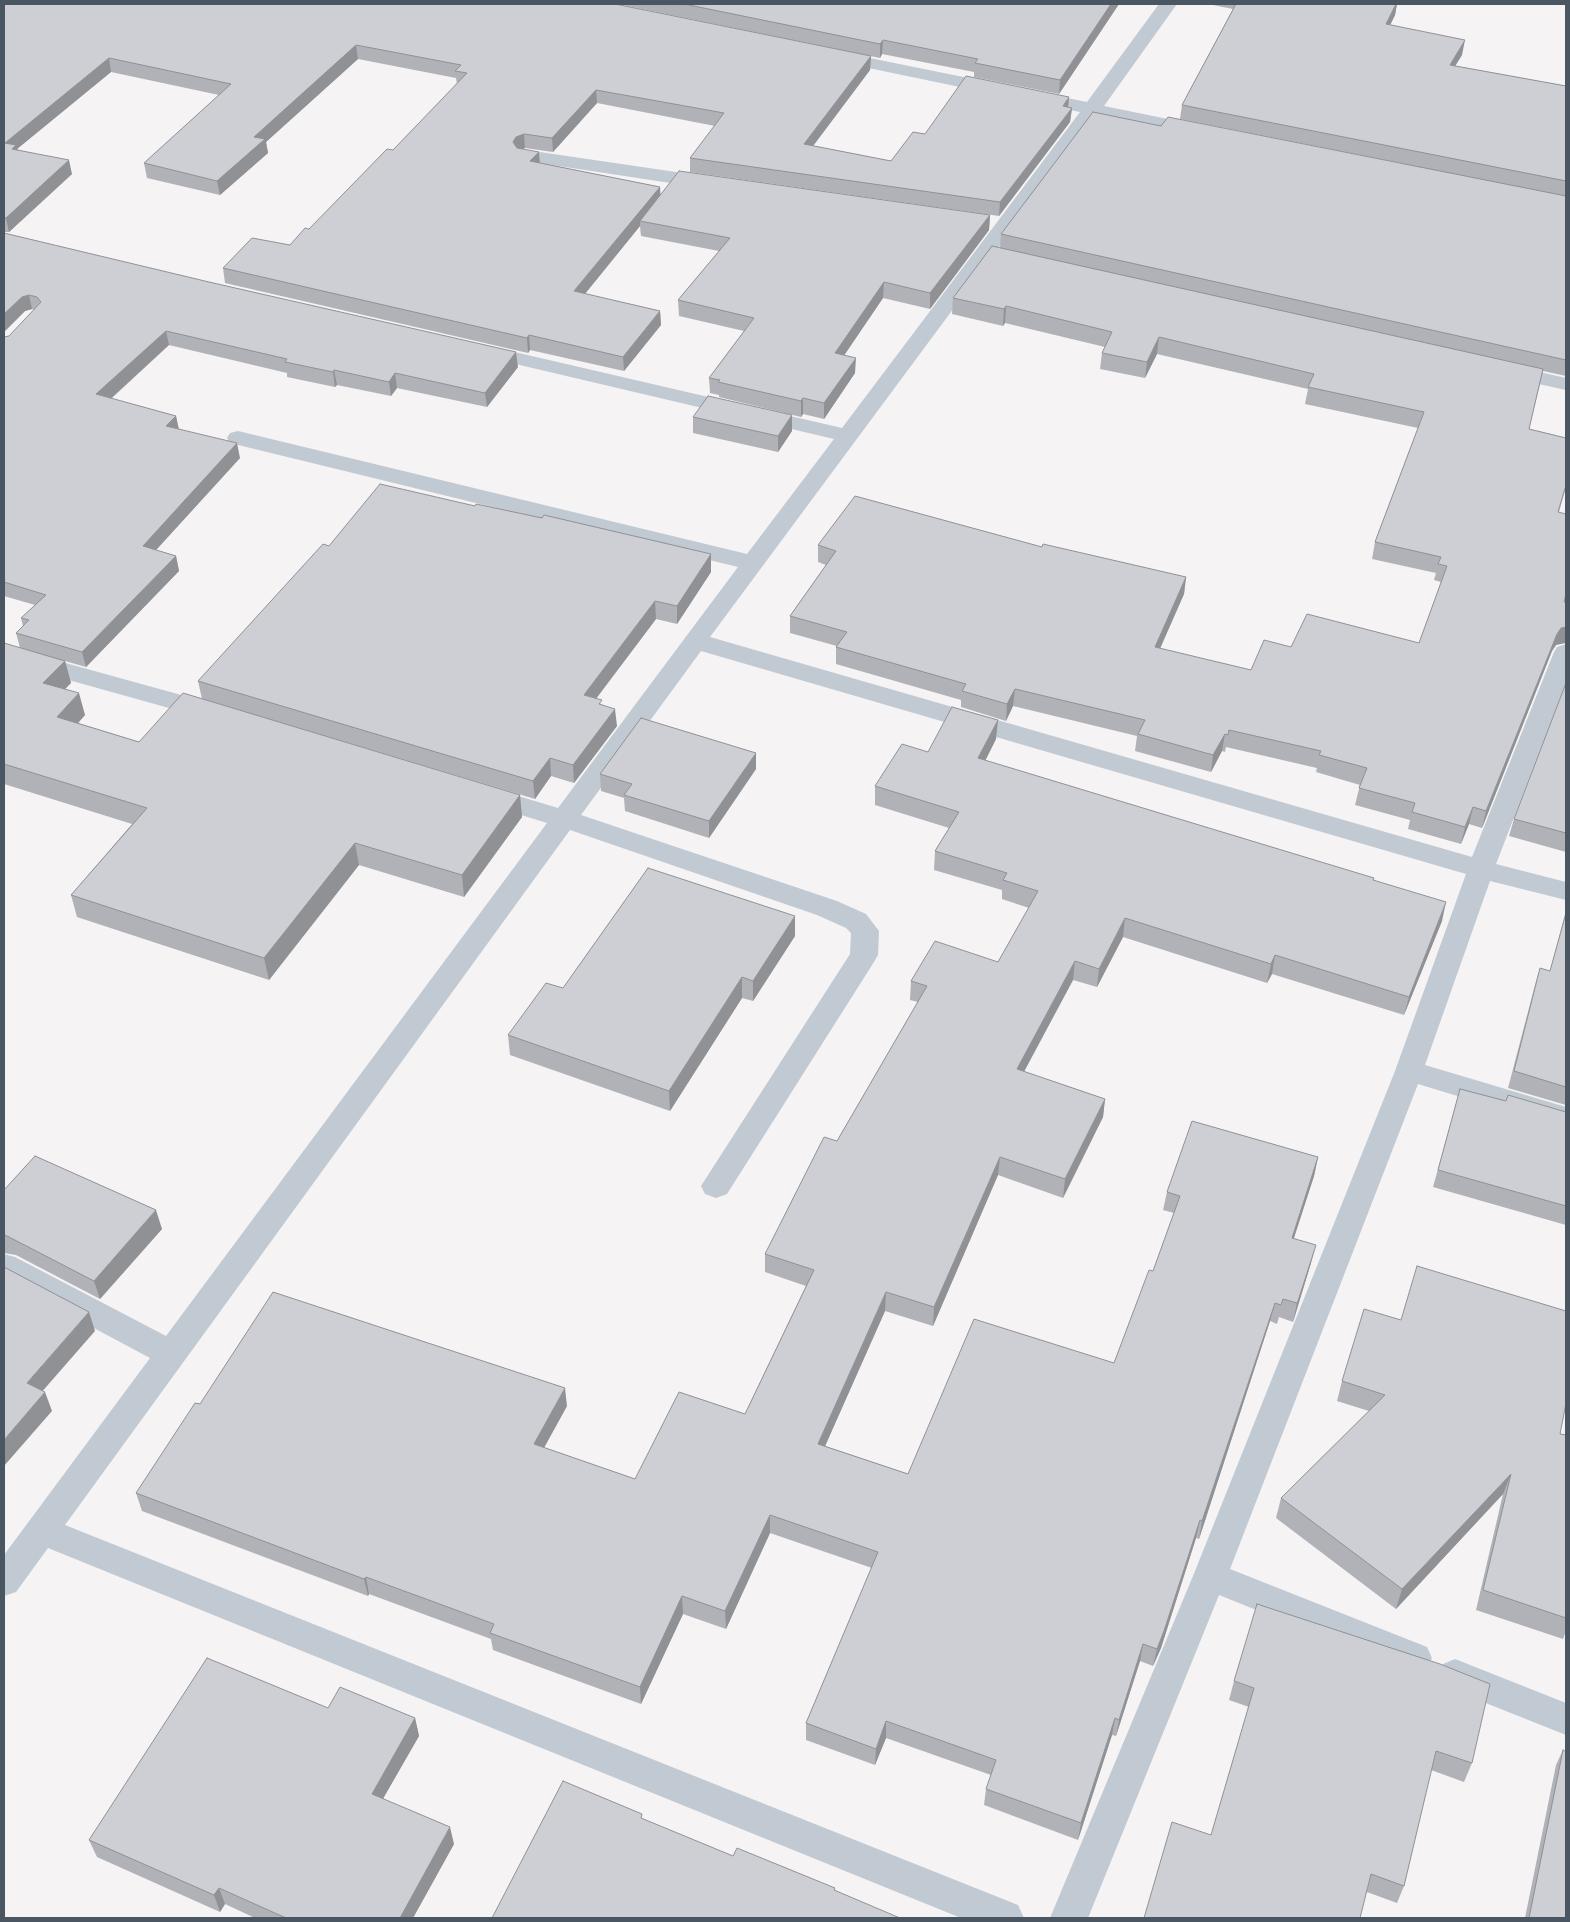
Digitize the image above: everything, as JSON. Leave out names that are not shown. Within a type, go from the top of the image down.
[{"type":"street","points":[[4,1581],[753,563],[848,436],[994,255],[996,223],[1092,109],[1168,4]]},
{"type":"street","points":[[820,52],[1218,134]]},
{"type":"street","points":[[526,156],[724,185]]},
{"type":"street","points":[[460,345],[848,436]]},
{"type":"street","points":[[1489,366],[1566,384]]},
{"type":"street","points":[[238,438],[753,563]]},
{"type":"street","points":[[695,641],[1482,869],[1566,891]]},
{"type":"street","points":[[1068,1918],[1210,1576],[1409,1071],[1482,869],[1566,652]]},
{"type":"street","points":[[4,654],[232,718]]},
{"type":"street","points":[[460,787],[564,819],[827,908],[856,921],[865,931],[864,956],[716,1186]]},
{"type":"street","points":[[1409,1071],[1566,1118]]},
{"type":"street","points":[[4,1266],[170,1354]]},
{"type":"street","points":[[40,1530],[1005,1918]]},
{"type":"street","points":[[1210,1576],[1566,1719]]},
{"type":"building","points":[[4,4],[615,4],[871,56],[804,144],[891,161],[913,132],[925,134],[966,76],[1069,97],[1063,106],[1072,108],[1000,202],[690,158],[724,113],[596,90],[552,138],[524,134],[516,137],[513,142],[517,148],[539,152],[530,161],[660,187],[574,291],[660,311],[623,357],[529,335],[527,338],[223,268],[252,238],[290,245],[305,228],[309,229],[387,149],[393,150],[467,73],[455,71],[461,65],[356,45],[254,137],[265,139],[217,181],[144,163],[231,84],[109,58],[5,143],[16,145],[12,149],[69,160],[4,218]]},
{"type":"building","points":[[684,4],[1111,4],[1060,80],[975,63],[978,59],[883,40],[880,44]]},
{"type":"building","points":[[1236,4],[1396,4],[1386,24],[1465,40],[1450,65],[1566,86],[1566,181],[1182,105]]},
{"type":"building","points":[[1093,112],[1161,126],[1168,117],[1566,196],[1566,360],[1001,234]]},
{"type":"building","points":[[679,171],[990,215],[930,293],[884,282],[835,353],[856,358],[824,403],[803,398],[801,401],[718,382],[720,380],[709,378],[754,318],[678,300],[730,238],[640,221]]},
{"type":"building","points":[[4,233],[516,352],[485,393],[395,373],[389,382],[334,370],[333,372],[285,362],[287,359],[166,331],[96,394],[176,416],[166,426],[237,443],[143,546],[176,556],[82,652],[16,633],[29,620],[21,618],[46,595],[4,582],[4,337],[9,336],[41,302],[37,297],[29,295],[22,297],[4,314]]},
{"type":"building","points":[[992,246],[1543,369],[1529,429],[1566,438],[1566,485],[1558,512],[1566,514],[1566,594],[1564,602],[1566,603],[1566,627],[1561,628],[1557,634],[1486,811],[1473,807],[1465,827],[1412,812],[1415,803],[1359,788],[1367,768],[1319,755],[1321,751],[1229,730],[1228,735],[1225,734],[1213,755],[1138,734],[1145,720],[1015,689],[1007,704],[962,691],[966,684],[836,647],[847,632],[790,616],[836,551],[818,545],[855,496],[1042,547],[1043,544],[1186,577],[1155,647],[1251,670],[1264,640],[1291,647],[1307,614],[1419,643],[1447,566],[1438,564],[1441,557],[1375,542],[1424,412],[1308,387],[1314,374],[1159,337],[1147,362],[1102,353],[1112,332],[1006,306],[1004,309],[953,298]]},
{"type":"building","points":[[708,396],[792,415],[778,436],[693,417]]},
{"type":"building","points":[[380,484],[475,506],[476,504],[542,518],[544,515],[711,554],[677,606],[655,601],[584,695],[602,700],[599,704],[615,709],[573,765],[550,758],[533,781],[198,681],[323,544],[329,546]]},
{"type":"building","points":[[4,643],[65,661],[43,683],[79,693],[57,717],[139,742],[183,693],[520,795],[462,875],[355,843],[264,958],[71,895],[147,808],[4,764]]},
{"type":"building","points":[[1566,683],[1566,833],[1514,819]]},
{"type":"building","points":[[952,707],[998,720],[978,758],[1374,878],[1373,880],[1446,902],[1409,997],[1275,955],[1271,964],[1125,918],[1099,969],[1075,961],[1017,1069],[1105,1099],[1065,1179],[1000,1157],[934,1307],[886,1292],[818,1444],[908,1474],[974,1319],[1114,1363],[1149,1270],[1153,1271],[1180,1196],[1167,1192],[1192,1121],[1318,1157],[1292,1238],[1316,1245],[1298,1301],[1297,1303],[1283,1299],[1281,1305],[1275,1303],[1164,1631],[1157,1649],[1143,1644],[1119,1720],[1115,1718],[1081,1823],[986,1789],[996,1760],[886,1721],[876,1749],[806,1723],[878,1552],[770,1515],[725,1611],[682,1596],[640,1687],[490,1633],[494,1624],[366,1577],[364,1579],[136,1493],[195,1403],[200,1404],[273,1292],[565,1388],[534,1444],[635,1479],[679,1392],[745,1414],[814,1270],[765,1254],[824,1137],[837,1141],[927,986],[911,981],[935,941],[998,962],[1038,891],[1003,880],[1007,873],[935,851],[959,812],[875,786],[902,744],[928,752]]},
{"type":"building","points":[[641,718],[756,753],[709,821],[624,795],[632,784],[600,774]]},
{"type":"building","points":[[648,868],[795,916],[753,981],[742,977],[669,1091],[508,1035],[546,983],[563,988]]},
{"type":"building","points":[[1566,913],[1566,1087],[1514,1071],[1540,968],[1550,971]]},
{"type":"building","points":[[1460,1089],[1506,1101],[1508,1095],[1566,1112],[1566,1206],[1438,1170]]},
{"type":"building","points":[[35,1156],[156,1210],[94,1281],[4,1235],[4,1190]]},
{"type":"building","points":[[1417,1266],[1566,1311],[1566,1403],[1560,1434],[1566,1435],[1566,1618],[1483,1590],[1511,1474],[1402,1589],[1281,1498],[1385,1395],[1342,1381],[1364,1309],[1401,1320]]},
{"type":"building","points":[[4,1267],[89,1312],[27,1383],[45,1392],[4,1440]]},
{"type":"building","points":[[1257,1604],[1440,1664],[1490,1684],[1472,1763],[1436,1751],[1404,1886],[1371,1874],[1360,1918],[1144,1918],[1172,1822],[1211,1835],[1254,1688],[1234,1681]]},
{"type":"building","points":[[207,1658],[328,1708],[340,1687],[415,1718],[372,1794],[450,1827],[400,1918],[286,1918],[219,1888],[214,1895],[89,1840]]},
{"type":"building","points":[[1563,1750],[1566,1752],[1566,1918],[1529,1918]]},
{"type":"building","points":[[563,1781],[642,1814],[641,1818],[733,1856],[737,1848],[835,1888],[834,1890],[900,1918],[492,1918]]}]
